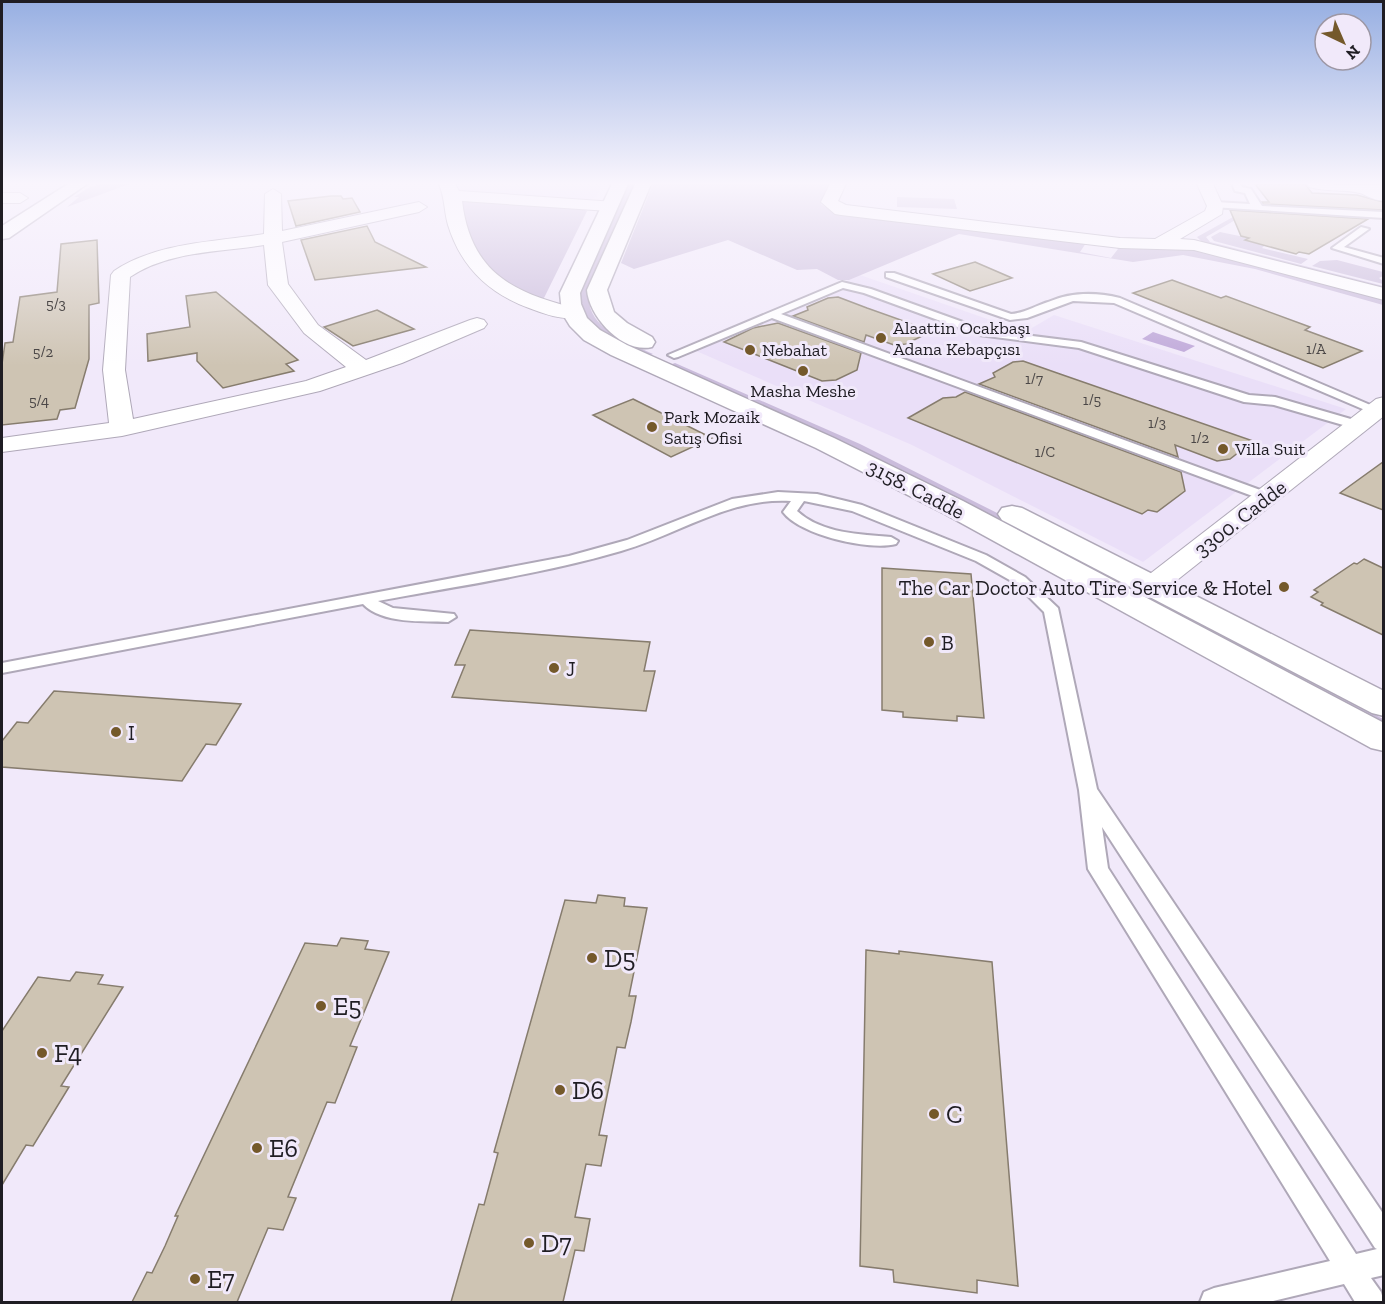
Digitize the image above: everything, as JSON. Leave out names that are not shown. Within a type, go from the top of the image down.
[{"type":"street","points":[[122,429],[114,370],[121,275],[126,270],[150,261],[236,245]]},
{"type":"street","points":[[273,245],[278,285],[311,329],[363,369]]},
{"type":"street","points":[[466,245],[488,279],[541,306],[572,313]]},
{"type":"street","points":[[572,313],[568,304],[570,293],[592,245]]},
{"type":"street","name":"3158. Cadde","points":[[617,245],[597,290],[597,298],[609,321],[662,360],[953,507],[1383,739]]},
{"type":"street","points":[[1181,245],[1205,247],[1383,294]]},
{"type":"street","name":"3158. Cadde","points":[[572,313],[590,334],[602,342],[662,360],[904,458],[1383,705]]},
{"type":"street","points":[[2,445],[122,429],[312,386],[363,369],[477,324]]},
{"type":"street","name":"3300. Cadde","points":[[1152,586],[1372,413]]},
{"type":"lane","points":[[1341,245],[1337,248],[1383,261]]},
{"type":"lane","points":[[890,275],[1010,317],[1021,317],[1067,299],[1089,297],[1116,300],[1372,413]]},
{"type":"lane","points":[[662,360],[838,286],[846,286],[867,291],[983,333],[1081,345],[1248,399],[1372,413]]},
{"type":"lane","points":[[771,314],[1266,497]]},
{"type":"lane","points":[[2,668],[534,568],[640,541],[738,500],[771,495],[817,498],[857,508],[981,558],[1020,580],[1052,611],[1088,790],[1098,869],[1371,1302]]},
{"type":"lane","points":[[800,497],[790,512],[795,519],[811,527],[843,536],[891,541]]},
{"type":"lane","points":[[368,600],[380,610],[448,618]]},
{"type":"lane","points":[[1088,790],[1383,1239]]},
{"type":"lane","points":[[1214,1302],[1383,1261]]},
{"type":"shaded area","points":[[472,245],[570,245],[543,300],[495,274],[486,267]]},
{"type":"shaded area","points":[[601,245],[608,245],[590,285],[589,299],[592,311],[607,330],[653,354],[647,356],[623,345],[599,331],[589,322],[583,311],[581,299],[583,285]]},
{"type":"shaded area","points":[[628,245],[712,245],[634,269],[621,263]]},
{"type":"shaded area","points":[[739,245],[933,245],[849,280],[838,280],[817,269],[797,270]]},
{"type":"shaded area","points":[[1026,245],[1085,245],[1080,252],[1111,258],[1117,248],[1097,245],[1154,245],[1195,249],[1383,297],[1383,305],[1255,269],[1183,255],[1133,262]]},
{"type":"shaded area","points":[[1210,245],[1221,245],[1383,286],[1383,290]]},
{"type":"shaded area","points":[[1229,245],[1265,245],[1262,248],[1308,259],[1301,264]]},
{"type":"shaded area","points":[[1337,260],[1383,272],[1383,276],[1379,278],[1383,284],[1312,266],[1320,261]]},
{"type":"shaded area","points":[[860,275],[1025,332],[1054,315],[1346,409],[1143,562],[912,445],[687,347]]},
{"type":"shaded area","points":[[1153,332],[1195,346],[1184,352],[1142,339]]},
{"type":"shaded area","points":[[675,363],[860,444],[1017,523],[1383,719],[1383,726],[1010,526],[852,447],[667,366]]},
{"type":"building","points":[[61,245],[97,245],[99,303],[89,305],[89,359],[75,408],[60,410],[57,419],[2,425],[2,364],[5,343],[13,342],[20,297],[57,292]]},
{"type":"building","points":[[303,245],[381,245],[426,267],[315,280]]},
{"type":"building","points":[[1263,245],[1324,245],[1309,254],[1299,252],[1296,254]]},
{"type":"building","points":[[975,262],[1012,278],[970,291],[933,274]]},
{"type":"building","points":[[1172,280],[1221,298],[1226,296],[1310,327],[1305,330],[1362,351],[1323,368],[1133,293]]},
{"type":"building","points":[[216,292],[298,360],[286,364],[294,371],[223,388],[197,361],[197,353],[148,361],[147,334],[190,327],[186,296]]},
{"type":"building","points":[[838,297],[932,331],[906,344],[894,345],[866,335],[864,342],[793,316],[828,298]]},
{"type":"building","points":[[377,310],[414,329],[353,346],[324,327]]},
{"type":"building","points":[[778,323],[861,353],[857,370],[836,380],[822,381],[724,342],[753,328]]},
{"type":"building","points":[[1023,361],[1253,441],[1230,459],[1217,461],[1175,445],[1178,457],[979,384],[995,377],[993,373],[1013,362]]},
{"type":"building","points":[[965,392],[1181,472],[1185,491],[1157,512],[1148,510],[1142,514],[908,418],[943,398],[956,397]]},
{"type":"building","name":"Park Mozaik Satış Ofisi","points":[[633,399],[712,438],[671,457],[593,415]]},
{"type":"building","points":[[1383,462],[1383,510],[1340,493]]},
{"type":"building","points":[[1364,559],[1383,568],[1383,635],[1321,605],[1323,603],[1311,597],[1318,592],[1314,590],[1354,563],[1357,564]]},
{"type":"building","name":"B","points":[[882,568],[971,574],[984,718],[957,716],[957,721],[903,717],[903,712],[882,710]]},
{"type":"building","name":"J","points":[[470,630],[650,642],[644,671],[655,671],[646,711],[452,697],[465,665],[455,665]]},
{"type":"building","name":"I","points":[[54,691],[241,704],[216,745],[206,744],[182,781],[2,767],[2,741],[17,722],[28,723]]},
{"type":"building","points":[[598,895],[625,898],[624,906],[647,908],[629,996],[636,996],[631,1022],[625,1048],[617,1047],[599,1135],[607,1136],[601,1166],[586,1164],[575,1217],[590,1219],[584,1251],[575,1250],[563,1302],[451,1302],[479,1204],[484,1205],[498,1153],[494,1152],[565,900],[596,903]]},
{"type":"building","points":[[341,938],[368,941],[365,949],[389,952],[350,1046],[357,1047],[335,1103],[327,1102],[288,1197],[296,1198],[283,1230],[268,1228],[237,1302],[132,1302],[147,1272],[152,1273],[178,1216],[175,1216],[305,943],[337,946]]},
{"type":"building","name":"C","points":[[866,950],[899,954],[899,951],[992,962],[1018,1286],[977,1280],[977,1293],[894,1282],[893,1270],[860,1266]]},
{"type":"building","name":"F4","points":[[76,972],[103,975],[98,984],[123,987],[61,1086],[69,1087],[33,1146],[26,1145],[2,1185],[2,1031],[38,977],[70,981]]},
{"type":"place","name":"Alaattin Ocakbaşı Adana Kebapçısı","points":[[881,338]]},
{"type":"place","name":"Nebahat","points":[[750,350]]},
{"type":"place","name":"Masha Meshe","points":[[803,371]]},
{"type":"place","name":"Park Mozaik Satış Ofisi","points":[[652,427]]},
{"type":"place","name":"Villa Suit","points":[[1223,449]]},
{"type":"place","name":"The Car Doctor Auto Tire Service & Hotel","points":[[1284,587]]},
{"type":"place","name":"B","points":[[929,642]]},
{"type":"place","name":"J","points":[[554,668]]},
{"type":"place","name":"I","points":[[116,732]]},
{"type":"place","name":"D5","points":[[592,958]]},
{"type":"place","name":"E5","points":[[321,1006]]},
{"type":"place","name":"F4","points":[[42,1053]]},
{"type":"place","name":"D6","points":[[560,1090]]},
{"type":"place","name":"C","points":[[934,1114]]},
{"type":"place","name":"E6","points":[[257,1148]]},
{"type":"place","name":"D7","points":[[529,1243]]},
{"type":"place","name":"E7","points":[[195,1279]]}]
